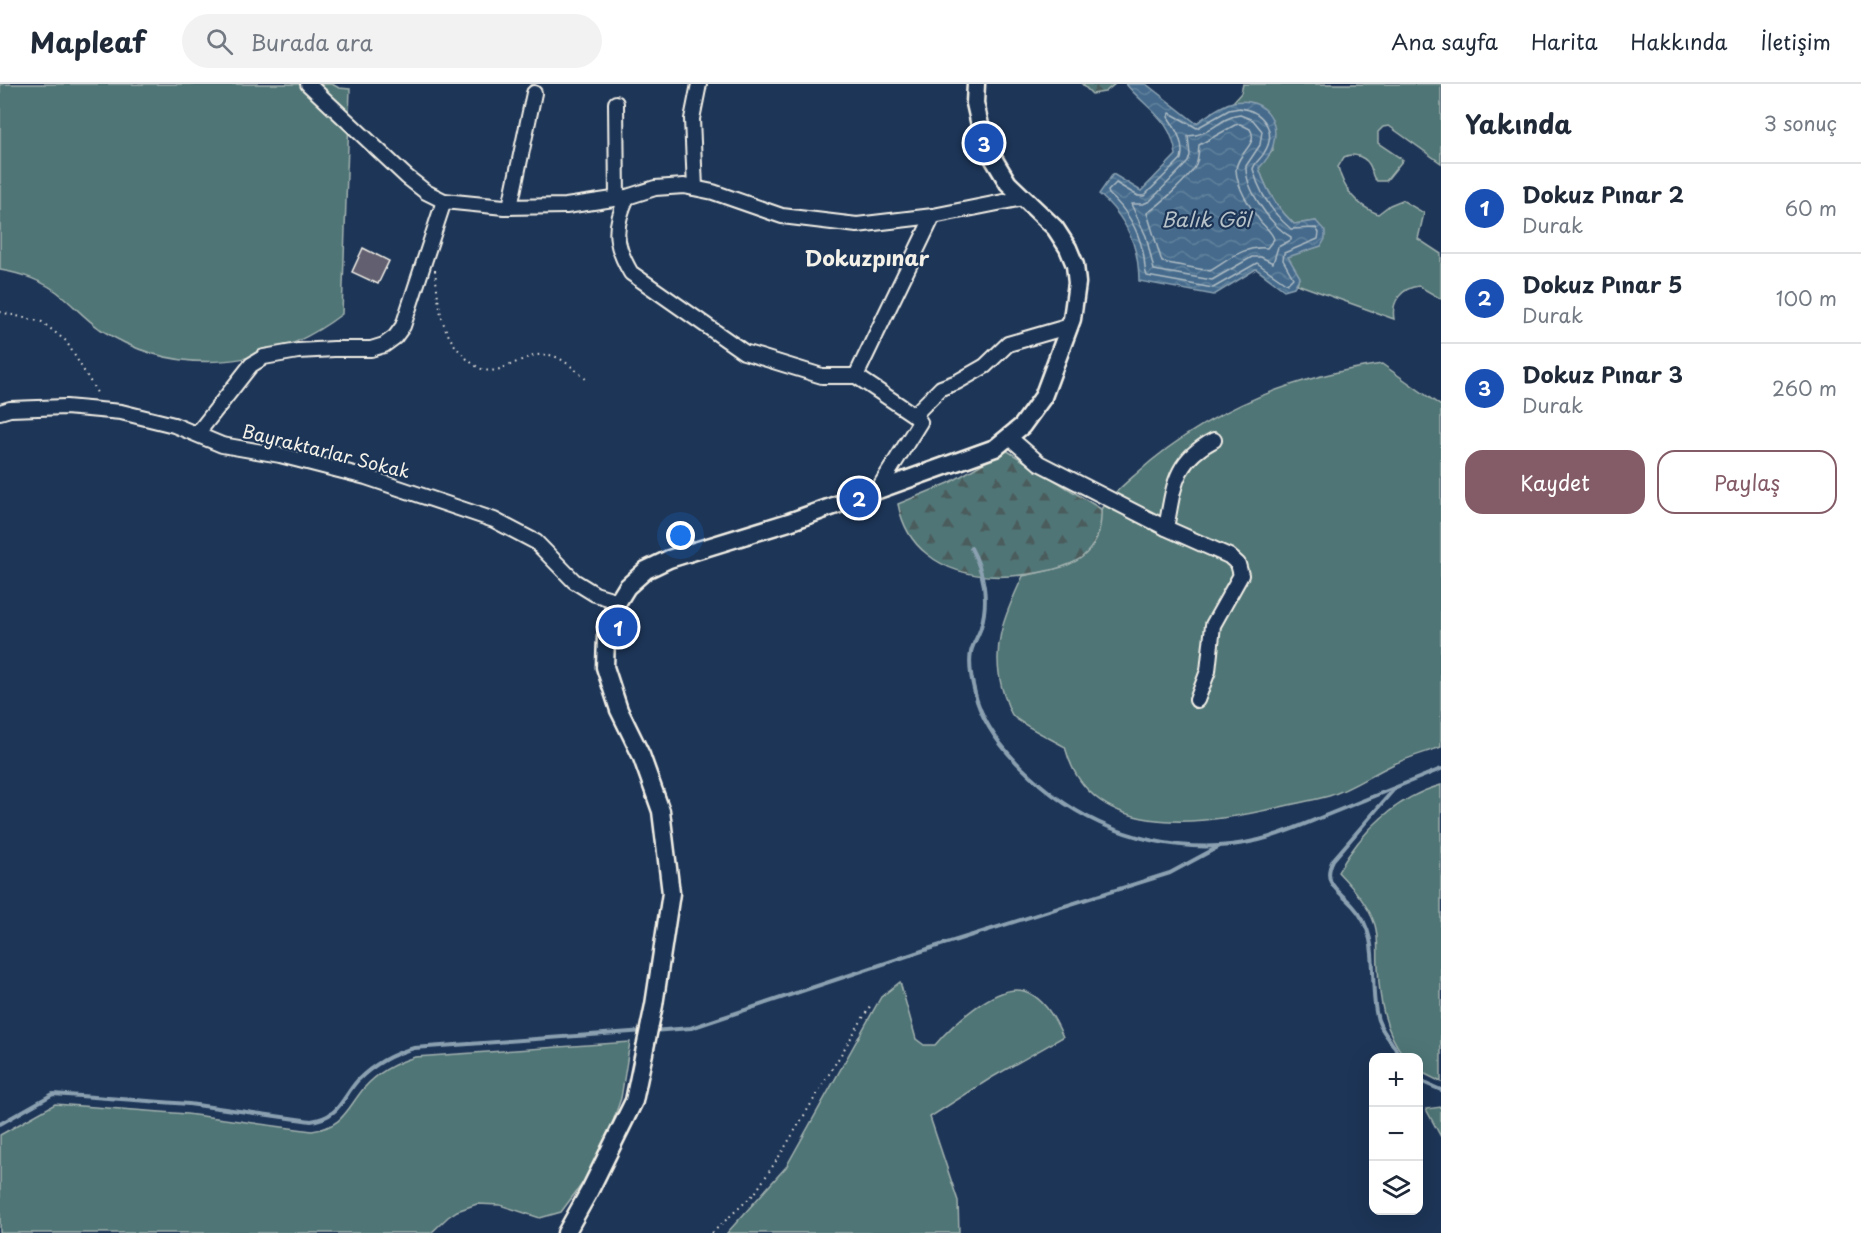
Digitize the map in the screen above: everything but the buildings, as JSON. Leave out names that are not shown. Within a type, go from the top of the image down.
[{"type":"street","points":[[308,84],[407,177],[426,192],[444,201],[510,207],[566,206],[622,198],[655,188],[684,186],[713,192],[782,216],[857,225],[933,216],[1023,198]]},
{"type":"street","points":[[694,188],[692,119],[699,84]]},
{"type":"street","points":[[566,1233],[634,1101],[654,1005],[671,893],[661,811],[605,667],[606,637],[614,608],[627,587],[646,570],[669,559],[789,522],[995,448],[1022,426],[1043,397],[1070,326],[1077,283],[1075,265],[1068,248],[1055,228],[1008,183],[984,143],[975,103],[976,84]]},
{"type":"street","points":[[510,207],[534,93]]},
{"type":"street","points":[[615,103],[622,198],[616,236],[621,255],[631,273],[744,352],[822,376],[856,376],[914,415],[920,422],[877,491]]},
{"type":"street","points":[[197,434],[250,365],[259,358],[298,351],[371,349],[384,345],[395,337],[403,326],[444,201]]},
{"type":"street","points":[[856,376],[933,216]]},
{"type":"street","points":[[914,415],[941,387],[957,382],[985,366],[1008,344],[1070,326]]},
{"type":"street","name":"Bayraktarlar Sokak","points":[[0,412],[10,409],[66,407],[121,412],[174,425],[222,445],[280,455],[366,477],[494,520],[536,542],[574,581],[595,594],[618,601]]},
{"type":"street","points":[[1009,437],[1039,463],[1166,528],[1229,556],[1239,564],[1241,575],[1213,625],[1208,671],[1197,700]]},
{"type":"street","points":[[1166,528],[1177,476],[1186,460],[1198,448],[1214,440]]},
{"type":"path","points":[[435,269],[445,330],[455,348],[476,366],[482,370],[498,370],[542,354],[552,355],[571,366],[587,380]]},
{"type":"path","points":[[0,312],[42,322],[66,341],[107,411]]},
{"type":"path","points":[[712,1233],[754,1193],[782,1152],[872,1003]]},
{"type":"green space","points":[[0,84],[332,84],[339,88],[350,89],[342,314],[314,332],[285,346],[255,356],[224,361],[192,361],[161,356],[130,345],[100,329],[49,286],[16,273],[0,270]]},
{"type":"green space","points":[[1082,84],[1115,84],[1105,92],[1092,94]]},
{"type":"green space","points":[[1243,84],[1441,84],[1441,163],[1389,126],[1383,127],[1378,132],[1378,143],[1403,160],[1386,181],[1377,181],[1373,177],[1369,164],[1360,156],[1344,157],[1338,167],[1347,190],[1370,210],[1378,214],[1402,200],[1424,213],[1418,239],[1441,254],[1441,299],[1419,286],[1413,287],[1402,293],[1396,302],[1394,319],[1297,284],[1299,277],[1287,256],[1321,246],[1316,221],[1294,224],[1282,212],[1265,184],[1259,168],[1273,150],[1270,117],[1253,105],[1233,102],[1241,93]]},
{"type":"green space","points":[[1382,364],[1441,406],[1441,747],[1396,763],[1329,796],[1226,818],[1192,821],[1159,820],[1128,814],[1100,801],[1079,779],[1065,747],[1013,716],[1004,695],[1000,679],[998,648],[1005,619],[1023,576],[1065,565],[1084,554],[1097,537],[1101,510],[1106,502],[1127,481],[1191,432],[1220,415],[1282,388],[1314,378]]},
{"type":"green space","points":[[1006,450],[1101,509],[1097,536],[1091,548],[1081,558],[1063,567],[1036,573],[987,576],[955,570],[940,563],[921,549],[911,538],[904,525],[898,504],[949,483]]},
{"type":"green space","points":[[1441,785],[1441,1082],[1423,1073],[1423,1053],[1402,1053],[1392,1037],[1381,1002],[1375,925],[1364,903],[1338,872],[1357,843],[1381,818],[1409,798]]},
{"type":"green space","points":[[900,982],[916,1039],[924,1045],[935,1045],[975,1008],[1001,993],[1013,990],[1024,991],[1037,998],[1053,1017],[1063,1037],[991,1078],[930,1117],[958,1201],[959,1233],[727,1233],[786,1167],[881,997]]},
{"type":"green space","points":[[630,1042],[621,1098],[607,1139],[585,1180],[561,1212],[540,1218],[500,1205],[477,1204],[457,1211],[431,1233],[0,1233],[0,1135],[55,1104],[187,1114],[312,1131],[323,1129],[338,1121],[369,1082],[394,1065],[415,1057]]},
{"type":"green space","points":[[1441,1107],[1441,1137],[1426,1109]]},
{"type":"water","name":"Balık Göl","points":[[1126,84],[1146,84],[1196,123],[1218,108],[1233,102],[1259,105],[1268,112],[1275,133],[1268,157],[1259,168],[1265,184],[1277,205],[1294,224],[1316,221],[1325,231],[1325,239],[1321,246],[1288,257],[1300,277],[1294,287],[1284,290],[1256,269],[1214,295],[1139,281],[1137,255],[1124,222],[1099,194],[1113,174],[1141,191],[1176,155],[1164,123]]},
{"type":"waterway","points":[[971,548],[982,576],[985,596],[980,630],[970,658],[971,677],[983,715],[1008,754],[1030,776],[1053,795],[1100,823],[1125,833],[1178,845],[1232,845],[1285,832],[1441,769]]},
{"type":"waterway","points":[[1395,788],[1333,860],[1329,875],[1333,886],[1353,906],[1367,930],[1371,943],[1377,1017],[1397,1053]]},
{"type":"waterway","points":[[652,1031],[691,1028],[931,948],[1170,873],[1220,846]]},
{"type":"waterway","points":[[0,1124],[53,1094],[189,1104],[311,1121],[328,1116],[334,1111],[358,1080],[377,1064],[414,1048],[645,1031]]},
{"type":"waterway","points":[[1423,1082],[1441,1090]]},
{"type":"place","name":"Dokuz Pınar 3","points":[[984,143]]},
{"type":"place","name":"Dokuz Pınar 5","points":[[859,498]]},
{"type":"place","name":"Dokuz Pınar 2","points":[[618,627]]},
{"type":"district","name":"Dokuzpınar","points":[[867,259]]}]
